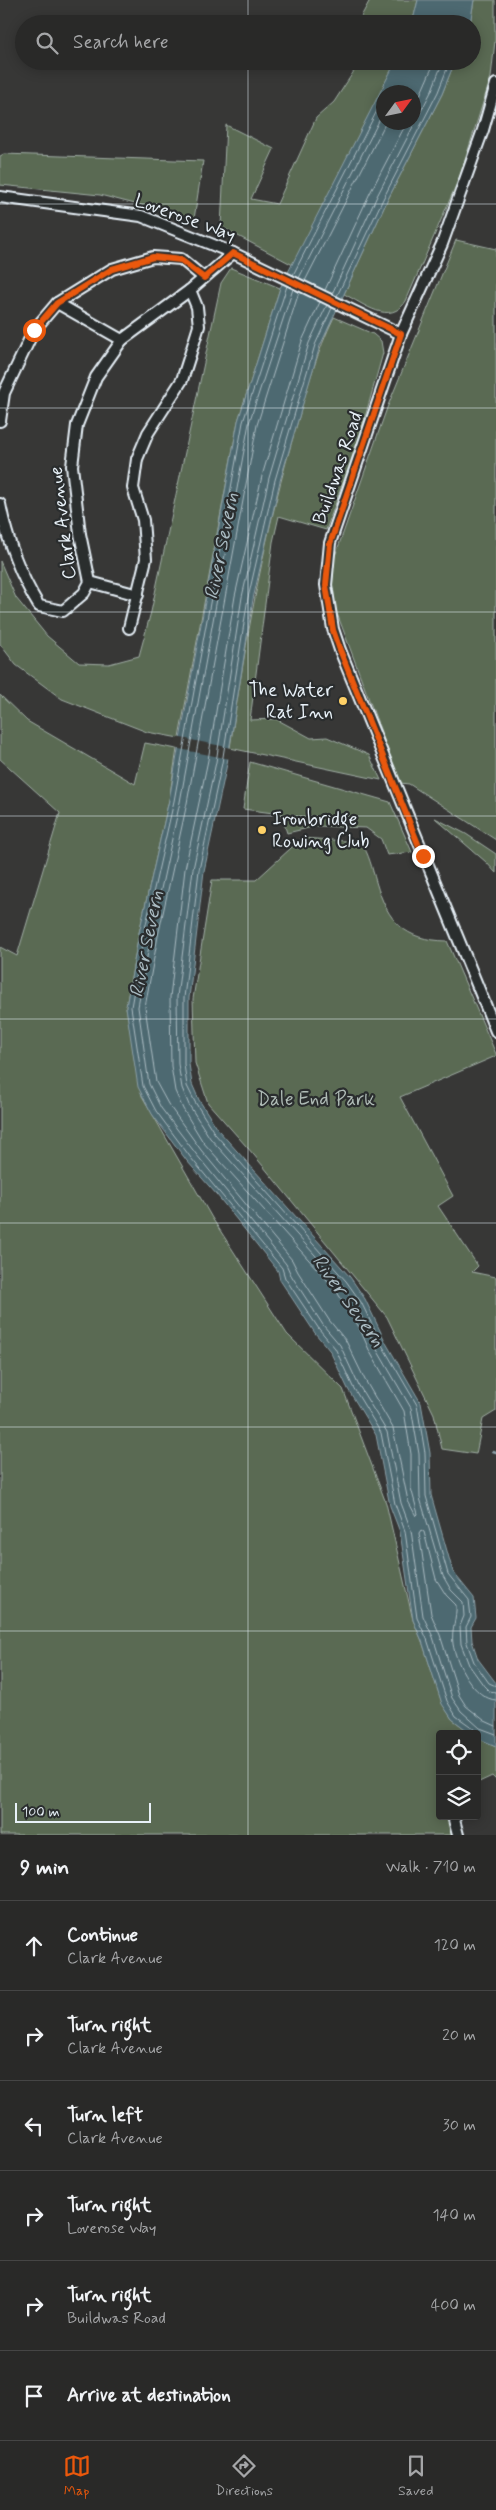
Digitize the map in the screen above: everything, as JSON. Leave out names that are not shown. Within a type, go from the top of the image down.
[{"type":"street","name":"Buildwas Road","points":[[496,84],[483,130],[442,244],[401,334],[330,544],[326,585],[328,604],[340,650],[496,1031]]},
{"type":"street","name":"Loverose Way","points":[[0,197],[141,216],[233,253],[401,334]]},
{"type":"street","name":"Clark Avenue","points":[[0,504],[4,524],[23,581],[39,606],[63,612],[84,593],[90,582],[80,534],[72,466],[77,425],[96,377],[122,340],[190,290],[233,253]]},
{"type":"street","points":[[0,420],[4,393],[30,338],[34,330],[57,303],[112,269],[153,257],[181,260],[204,278]]},
{"type":"street","points":[[129,628],[146,559],[143,520],[133,488],[137,458],[148,433],[182,380],[190,355],[198,326],[198,307],[190,290]]},
{"type":"street","points":[[57,303],[122,340]]},
{"type":"street","points":[[90,582],[138,595]]},
{"type":"street","points":[[454,1820],[458,1835]]},
{"type":"green space","points":[[370,0],[418,0],[414,15],[362,15]]},
{"type":"green space","points":[[474,0],[495,0],[495,41],[491,77],[460,176],[406,301],[400,308],[392,312],[376,311],[344,294],[387,201],[442,94],[451,70],[481,70],[481,15],[472,15]]},
{"type":"green space","points":[[355,70],[391,70],[384,85],[376,85],[376,101],[293,265],[221,227],[226,125],[274,149],[251,199],[277,204],[316,118],[334,102]]},
{"type":"green space","points":[[4,154],[203,161],[194,219],[100,195],[0,185],[0,156]]},
{"type":"green space","points":[[456,240],[496,249],[496,840],[409,784],[400,783],[335,608],[332,590],[334,559],[387,408]]},
{"type":"green space","points":[[231,268],[280,288],[238,421],[179,738],[147,732],[62,699],[16,665],[0,644],[0,561],[16,598],[47,636],[79,663],[109,664],[139,656],[151,612],[221,283]]},
{"type":"green space","points":[[334,317],[373,334],[381,341],[383,353],[360,435],[326,530],[279,516],[273,542],[250,720],[276,719],[311,738],[327,737],[369,755],[381,780],[230,748],[250,625],[275,504],[317,357]]},
{"type":"green space","points":[[0,695],[27,721],[135,784],[145,743],[177,749],[169,800],[139,933],[126,1007],[142,1096],[212,1218],[287,1334],[343,1389],[386,1503],[413,1620],[422,1641],[442,1703],[452,1719],[467,1730],[436,1730],[436,1820],[449,1820],[452,1835],[0,1835],[0,947],[17,956],[60,813],[0,759]]},
{"type":"green space","points":[[250,762],[390,802],[412,852],[387,855],[381,839],[366,828],[317,826],[287,833],[281,814],[243,809]]},
{"type":"green space","points":[[435,818],[466,834],[496,854],[496,873],[486,862]]},
{"type":"green space","name":"Dale End Park","points":[[302,838],[361,842],[368,856],[381,896],[392,918],[400,926],[419,937],[447,941],[496,1054],[496,1056],[400,1097],[453,1196],[438,1206],[478,1266],[472,1272],[496,1277],[496,1411],[483,1419],[476,1454],[442,1449],[434,1414],[387,1317],[254,1155],[208,1103],[195,1063],[193,999],[212,880],[256,880]]},
{"type":"green space","points":[[481,1740],[496,1746],[496,1780],[492,1776],[481,1781]]},
{"type":"water","points":[[418,0],[474,0],[472,15],[414,15]]},
{"type":"water","name":"River Severn","points":[[391,70],[451,70],[442,94],[387,201],[320,346],[280,481],[253,599],[227,764],[204,871],[189,998],[189,1064],[192,1084],[199,1100],[219,1131],[350,1277],[365,1299],[386,1343],[421,1403],[430,1453],[431,1495],[453,1572],[474,1598],[476,1618],[471,1627],[472,1641],[478,1659],[496,1683],[496,1746],[481,1740],[481,1730],[467,1730],[452,1719],[442,1704],[422,1641],[413,1620],[400,1532],[390,1506],[376,1435],[348,1389],[330,1351],[315,1333],[280,1280],[278,1271],[187,1161],[152,1114],[138,1087],[126,1007],[139,933],[169,800],[238,421],[280,288],[376,100],[376,130],[421,130],[421,85],[384,85]]},
{"type":"pier","points":[[176,737],[232,748],[230,759],[174,748]]},
{"type":"place","name":"The Water Rat Inn","points":[[343,701]]},
{"type":"place","name":"Ironbridge Rowing Club","points":[[262,830]]},
{"type":"route","points":[[34,330],[57,303],[112,269],[153,257],[181,260],[204,278],[233,253],[401,334],[330,544],[327,558],[326,585],[333,630],[340,650],[423,856]]}]
